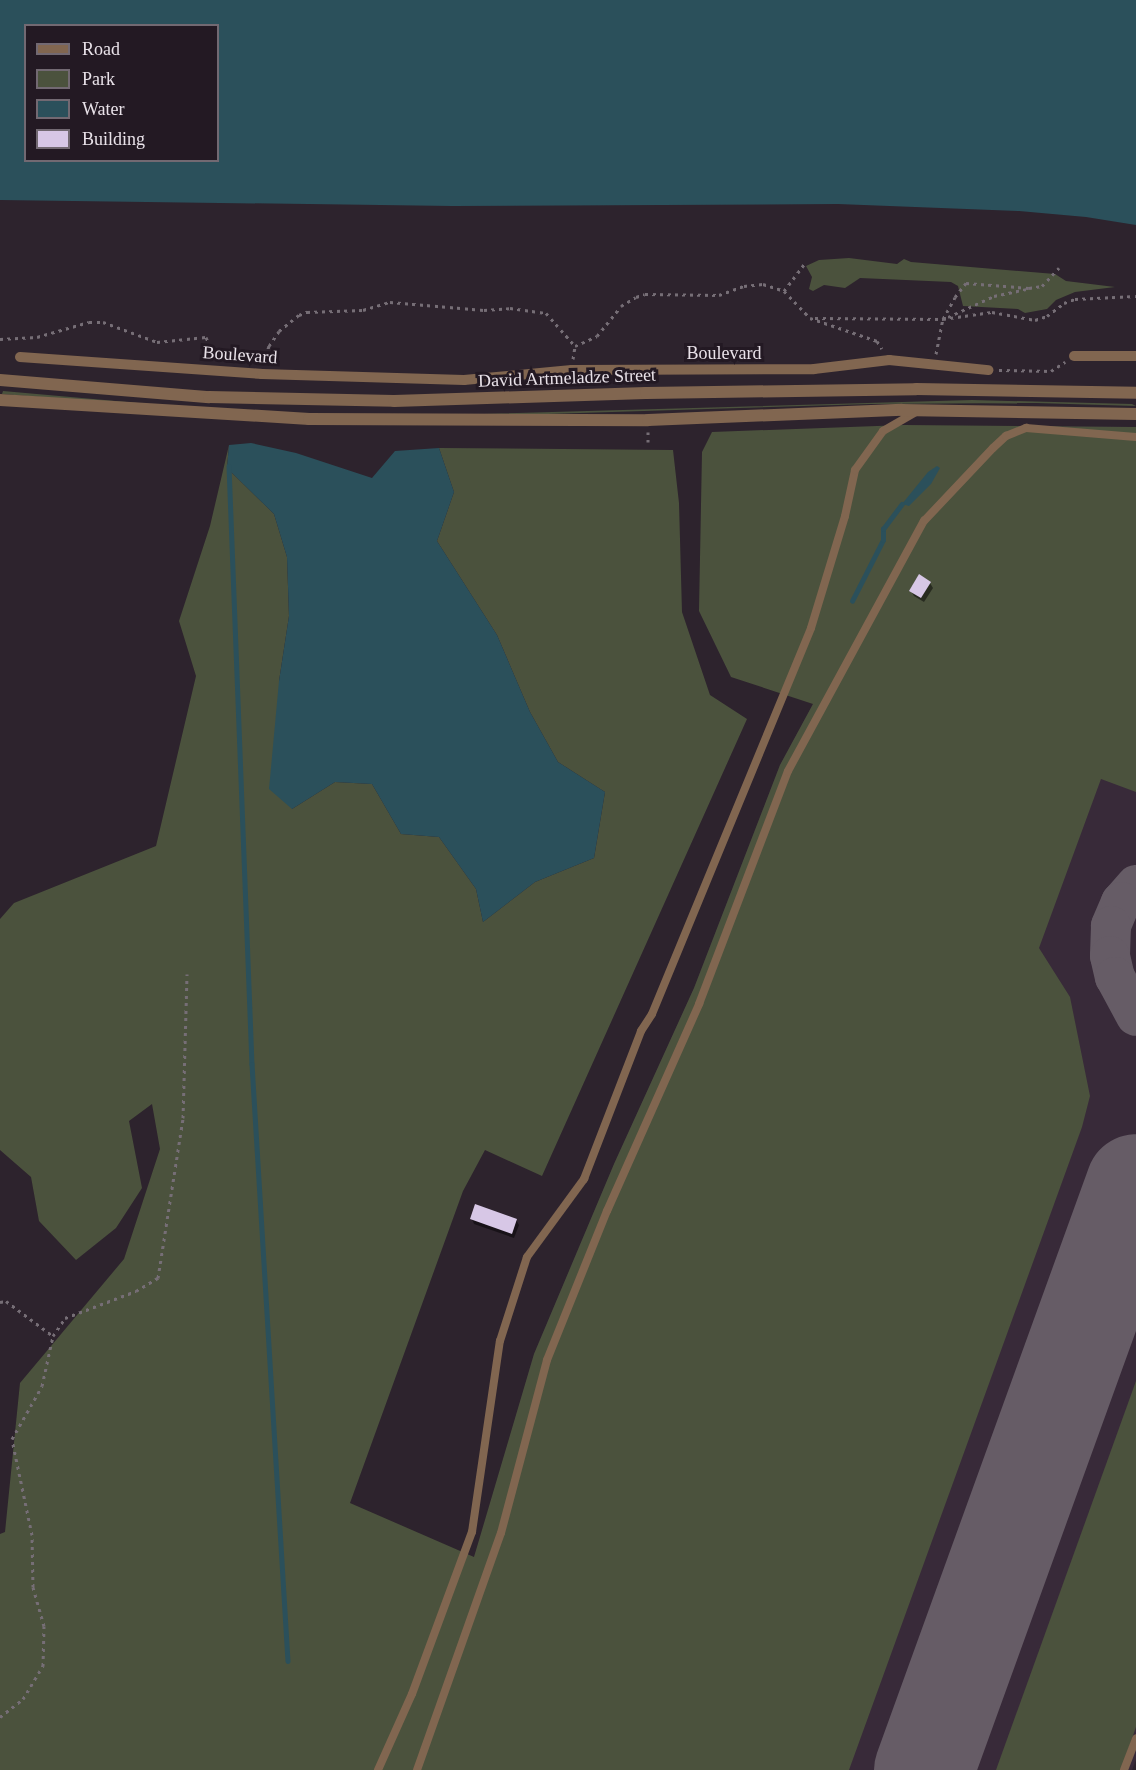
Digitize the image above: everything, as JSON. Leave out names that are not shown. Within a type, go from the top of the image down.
[{"type":"street","points":[[1074,356],[1136,356]]},
{"type":"street","name":"Boulevard","points":[[20,357],[262,374],[464,380],[572,370],[814,369],[889,360],[988,370]]},
{"type":"street","name":"David Artmeladze Street","points":[[0,380],[209,397],[394,401],[916,388],[1136,393]]},
{"type":"street","points":[[0,400],[309,419],[648,420],[921,410],[1136,414]]},
{"type":"lane","points":[[378,1770],[412,1694],[472,1532],[500,1341],[527,1257],[584,1179],[641,1031],[652,1014],[811,628],[845,516],[855,470],[883,431],[921,410]]},
{"type":"lane","points":[[417,1770],[501,1533],[547,1360],[607,1211],[699,1004],[788,771],[924,522],[993,448],[1006,436],[1026,428],[1136,437]]},
{"type":"lane","points":[[1124,1770],[1136,1738]]},
{"type":"path","points":[[784,291],[806,262]]},
{"type":"path","points":[[943,319],[994,296],[1042,285],[1059,268]]},
{"type":"path","points":[[934,365],[943,319],[966,283],[1029,288]]},
{"type":"path","points":[[575,346],[597,336],[621,306],[645,294],[719,295],[744,286],[763,284],[784,291],[810,318],[877,341],[889,360]]},
{"type":"path","points":[[810,318],[943,319],[992,312],[1035,320],[1047,316],[1064,303],[1075,299],[1136,296]]},
{"type":"path","points":[[262,374],[269,346],[279,331],[299,315],[307,312],[363,310],[390,302],[484,310],[510,308],[546,313],[575,346],[572,370]]},
{"type":"path","points":[[0,339],[37,337],[89,322],[103,322],[157,342],[206,338],[219,370]]},
{"type":"path","points":[[988,370],[1051,371],[1074,356]]},
{"type":"path","points":[[0,1717],[23,1699],[43,1666],[44,1626],[33,1587],[32,1535],[12,1438],[42,1386],[53,1336],[65,1318],[136,1291],[158,1278],[183,1118],[187,974]]},
{"type":"path","points":[[0,1302],[6,1301],[53,1336]]},
{"type":"shaded area","points":[[1001,426],[1136,427],[1136,1760],[1132,1770],[401,1770],[479,1542],[534,1354],[614,1164],[694,988],[780,765],[919,508]]},
{"type":"green space","points":[[849,258],[897,264],[904,259],[911,262],[1055,274],[1066,281],[1115,287],[1075,292],[1056,300],[1047,309],[1025,313],[1018,309],[963,306],[958,286],[951,282],[860,278],[845,288],[824,285],[813,291],[809,289],[812,277],[806,266],[819,260]]},
{"type":"green space","points":[[3,391],[251,413],[448,415],[972,400],[1132,404],[1136,406],[1036,403],[871,404],[449,417],[280,416],[2,394]]},
{"type":"green space","points":[[904,425],[1136,427],[1136,792],[1101,779],[1039,948],[1070,997],[1090,1096],[1082,1127],[849,1770],[0,1770],[0,1534],[5,1532],[20,1383],[124,1259],[160,1149],[152,1104],[129,1121],[142,1188],[116,1228],[76,1260],[39,1221],[31,1177],[0,1150],[0,919],[14,903],[156,846],[196,676],[179,621],[210,526],[229,445],[227,468],[274,514],[287,557],[289,616],[279,681],[292,809],[335,782],[372,784],[401,834],[439,837],[476,889],[483,922],[535,882],[594,858],[605,792],[558,762],[530,712],[497,635],[437,541],[454,492],[439,448],[673,450],[679,503],[682,612],[710,695],[747,719],[542,1176],[485,1150],[463,1191],[350,1503],[474,1557],[534,1354],[614,1164],[694,988],[780,765],[813,704],[731,677],[699,611],[702,452],[712,432]]},
{"type":"green space","points":[[1136,1381],[1136,1727],[1121,1770],[996,1770]]},
{"type":"water","points":[[0,0],[1136,0],[1136,225],[1086,217],[1019,211],[838,204],[453,206],[0,200]]},
{"type":"water","points":[[251,443],[296,453],[372,478],[395,451],[439,448],[454,492],[437,541],[497,635],[530,712],[558,762],[605,792],[594,858],[535,882],[483,922],[476,889],[439,837],[401,834],[372,784],[335,782],[292,809],[269,789],[279,681],[289,616],[287,557],[274,514],[227,468],[229,445]]},
{"type":"water","points":[[937,466],[940,468],[931,484],[909,506],[902,504],[928,472]]},
{"type":"building","points":[[919,574],[931,582],[921,598],[909,591]]},
{"type":"building","points":[[475,1204],[517,1219],[512,1234],[470,1219]]},
{"type":"waterway","points":[[229,466],[252,1064],[288,1661]]},
{"type":"waterway","points":[[852,601],[883,540],[883,529],[902,504]]},
{"type":"taxiway","points":[[1136,885],[1121,902],[1111,926],[1110,956],[1115,977],[1136,1016]]},
{"type":"runway","points":[[924,1770],[1136,1184]]}]
